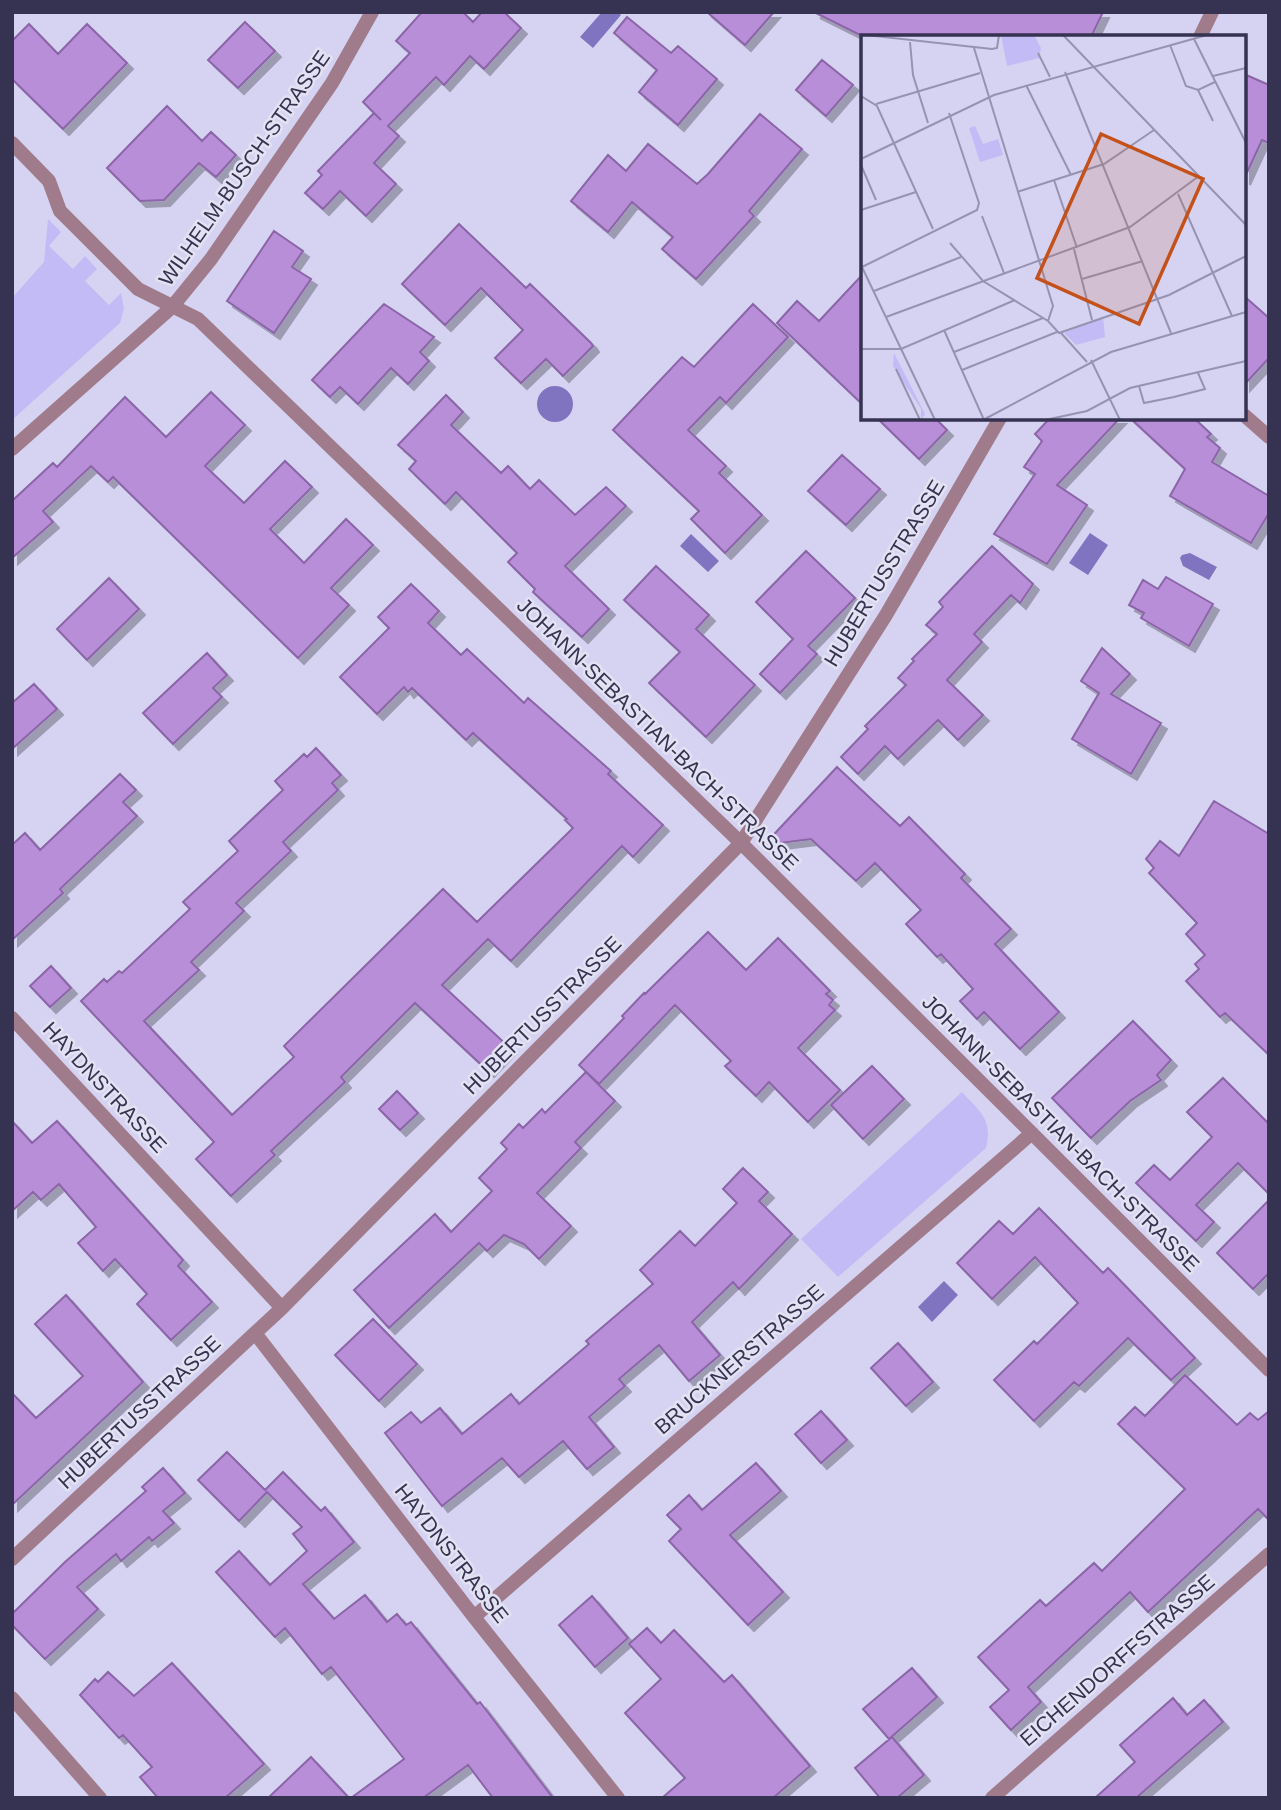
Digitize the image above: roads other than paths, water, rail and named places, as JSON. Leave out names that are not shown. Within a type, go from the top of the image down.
[{"type":"street","name":"WILHELM-BUSCH-STRASSE","points":[[12,449],[172,307],[211,259],[332,83],[372,12]]},
{"type":"street","points":[[1201,35],[1212,12]]},
{"type":"street","name":"JOHANN-SEBASTIAN-BACH-STRASSE","points":[[12,143],[49,181],[60,211],[138,289],[198,319],[741,843],[1269,1370]]},
{"type":"street","points":[[1246,417],[1269,437]]},
{"type":"street","name":"HUBERTUSSTRASSE","points":[[12,1559],[282,1308],[741,843],[886,615],[999,420]]},
{"type":"street","name":"HAYDNSTRASSE","points":[[12,1018],[282,1308]]},
{"type":"street","name":"BRUCKNERSTRASSE","points":[[474,1617],[1032,1133]]},
{"type":"street","name":"HAYDNSTRASSE","points":[[255,1333],[474,1617],[618,1798]]},
{"type":"street","name":"EICHENDORFFSTRASSE","points":[[992,1798],[1269,1554]]},
{"type":"street","points":[[12,1698],[100,1798]]}]
